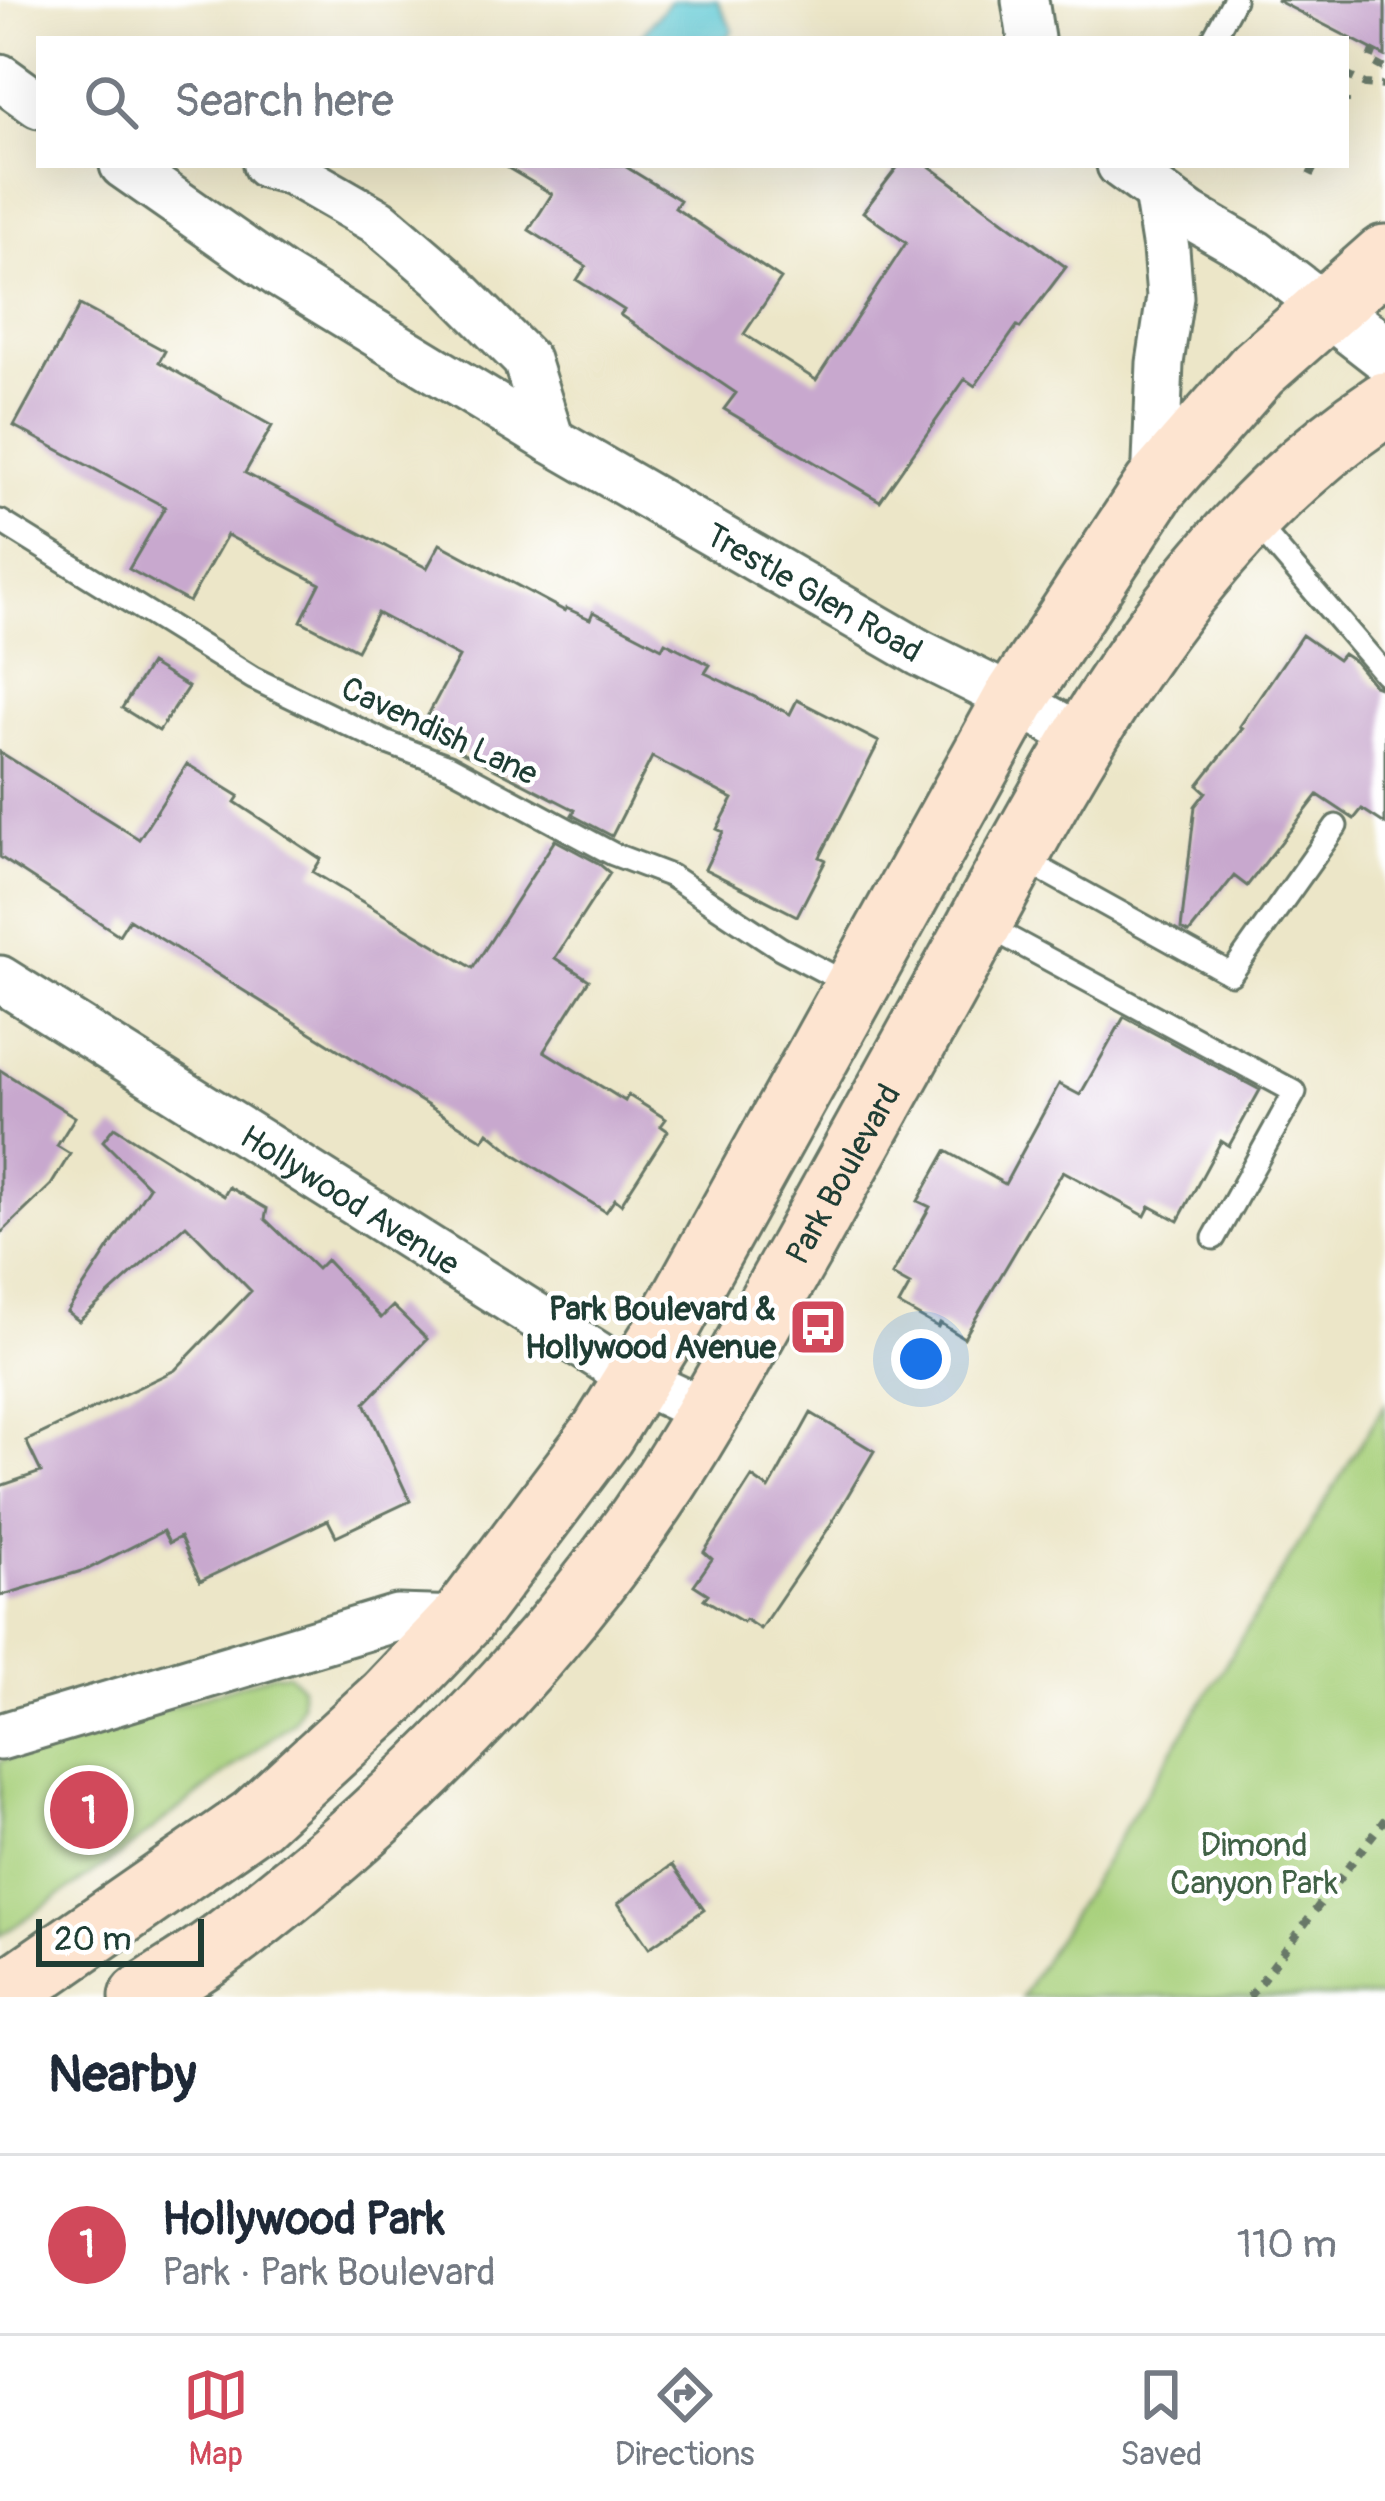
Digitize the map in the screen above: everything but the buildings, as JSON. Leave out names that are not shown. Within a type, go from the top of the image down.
[{"type":"main road","points":[[0,1997],[256,1819],[388,1697],[462,1620],[602,1434],[667,1329],[1015,700],[1155,487],[1258,369],[1385,257]]},
{"type":"main road","name":"Park Boulevard","points":[[142,1997],[224,1943],[340,1850],[495,1697],[591,1585],[666,1480],[753,1334],[1016,855],[1116,685],[1169,610],[1251,518],[1344,431],[1385,404]]},
{"type":"street","points":[[1025,0],[1031,36]]},
{"type":"street","points":[[0,77],[36,103]]},
{"type":"street","name":"Trestle Glen Road","points":[[127,168],[280,275],[551,440],[920,653],[1084,739]]},
{"type":"street","points":[[277,168],[379,222],[442,276],[526,360],[551,440]]},
{"type":"street","points":[[1140,175],[1189,215],[1256,253],[1385,353]]},
{"type":"street","points":[[1140,175],[1166,249],[1170,297],[1160,363],[1155,487]]},
{"type":"street","name":"Hollywood Avenue","points":[[0,980],[636,1378],[706,1412]]},
{"type":"street","points":[[0,1737],[397,1618],[462,1620]]},
{"type":"lane","points":[[1215,36],[1234,0]]},
{"type":"lane","points":[[1251,518],[1385,674]]},
{"type":"lane","name":"Cavendish Lane","points":[[0,521],[253,678],[386,742],[449,766],[613,854],[670,877],[780,948],[856,988]]},
{"type":"lane","points":[[1016,855],[1231,974],[1336,826]]},
{"type":"lane","points":[[980,923],[1295,1092],[1214,1238]]},
{"type":"path","points":[[1374,50],[1370,61],[1385,68]]},
{"type":"path","points":[[1349,76],[1385,86]]},
{"type":"path","points":[[1249,1997],[1385,1819]]},
{"type":"green space","name":"Dimond Canyon Park","points":[[1385,1404],[1385,1997],[1021,1997]]},
{"type":"green space","points":[[274,1674],[289,1674],[301,1686],[301,1704],[293,1721],[116,1858],[0,1936],[0,1761]]},
{"type":"water","points":[[717,0],[733,30],[728,36],[641,36],[669,2]]},
{"type":"place","name":"Park Boulevard & Hollywood Avenue","points":[[818,1327]]},
{"type":"place","name":"Hollywood Park","points":[[89,1810]]}]
